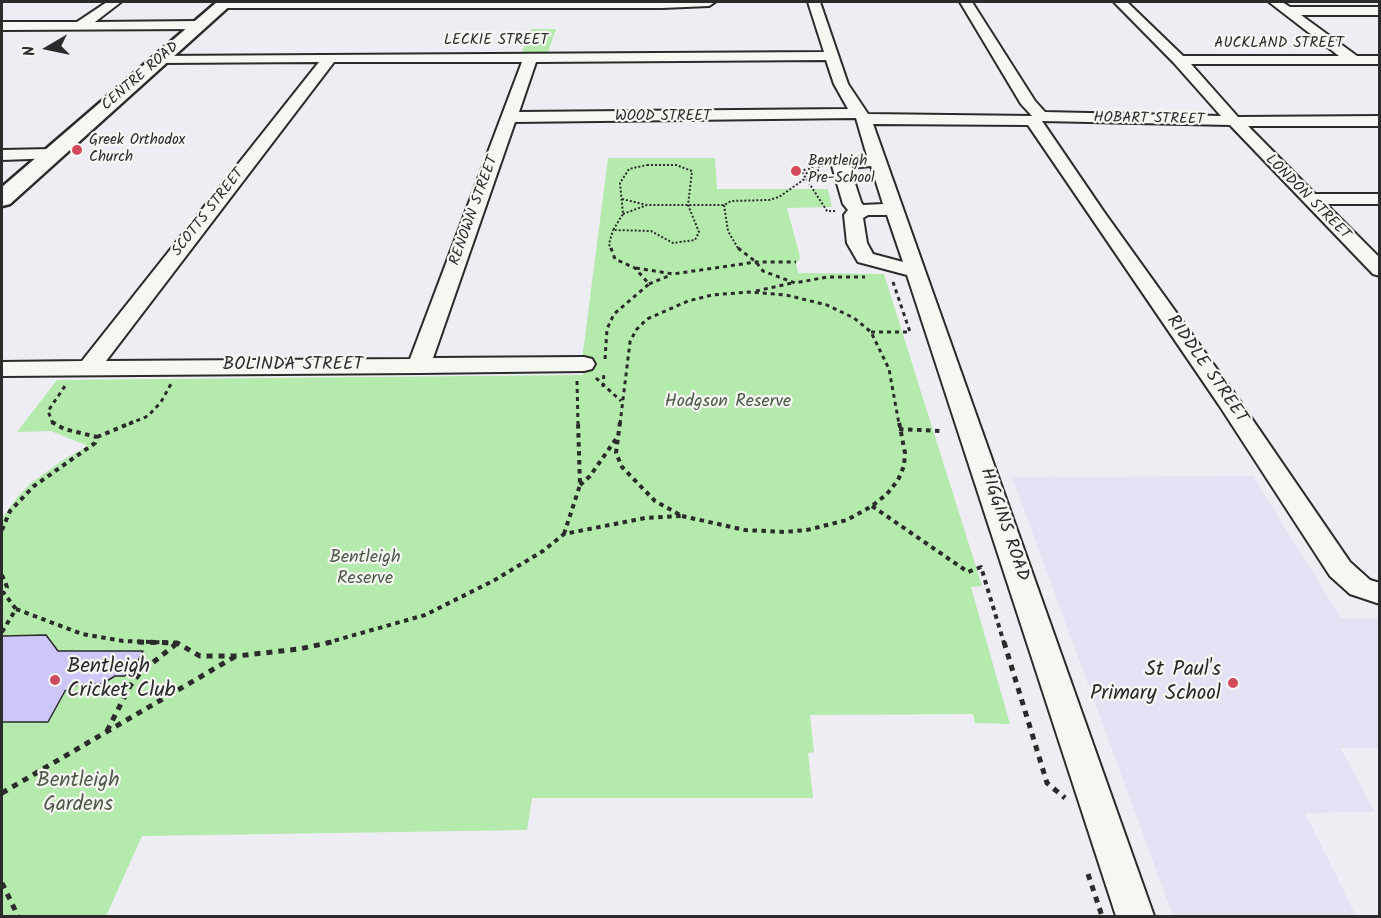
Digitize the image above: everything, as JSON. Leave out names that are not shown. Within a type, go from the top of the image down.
[{"type":"main road","name":"CENTRE ROAD","points":[[2,199],[224,3]]},
{"type":"street","points":[[81,25],[115,2]]},
{"type":"street","points":[[224,3],[709,2]]},
{"type":"street","name":"HIGGINS ROAD","points":[[814,2],[832,56],[857,117],[878,160],[895,209],[903,274],[1135,916]]},
{"type":"street","name":"RIDDLE STREET","points":[[966,2],[1096,214],[1231,405],[1340,569],[1360,587],[1380,594]]},
{"type":"street","name":"LONDON STREET","points":[[1120,2],[1179,60],[1308,199],[1380,270]]},
{"type":"street","points":[[1275,2],[1354,60]]},
{"type":"street","points":[[1288,11],[1380,11]]},
{"type":"street","points":[[2,26],[199,25]]},
{"type":"street","points":[[2,40],[24,26]]},
{"type":"street","name":"LECKIE STREET","points":[[161,59],[832,56]]},
{"type":"street","name":"RENOWN STREET","points":[[419,366],[531,57]]},
{"type":"street","name":"SCOTTS STREET","points":[[89,368],[330,58]]},
{"type":"street","name":"AUCKLAND STREET","points":[[1179,60],[1380,60]]},
{"type":"street","name":"WOOD STREET","points":[[509,117],[857,117]]},
{"type":"street","name":"HOBART STREET","points":[[857,117],[1380,121]]},
{"type":"street","points":[[2,155],[52,154]]},
{"type":"street","points":[[859,211],[852,204],[841,166],[849,162],[878,160]]},
{"type":"street","points":[[1308,199],[1380,199]]},
{"type":"street","points":[[895,209],[859,211],[853,215],[852,219],[861,254],[903,274]]},
{"type":"street","name":"BOLINDA STREET","points":[[2,369],[584,364]]},
{"type":"path","points":[[613,230],[651,231],[673,243],[695,240],[699,232],[688,205],[692,171],[676,165],[647,165],[629,169],[620,183],[623,214],[613,230],[609,244],[615,259],[635,268],[673,274]]},
{"type":"path","points":[[819,166],[817,175],[814,175],[812,166],[808,166],[812,177],[809,177],[804,169],[800,169],[827,211]]},
{"type":"path","points":[[623,214],[647,206],[724,205],[731,201],[769,200],[779,197],[806,178]]},
{"type":"path","points":[[622,199],[647,206]]},
{"type":"path","points":[[724,205],[728,231],[740,251],[756,262],[764,272],[795,283]]},
{"type":"path","points":[[603,387],[607,329],[614,314],[650,284],[673,274],[756,262],[796,262]]},
{"type":"path","points":[[635,268],[650,284]]},
{"type":"path","points":[[871,332],[910,332],[903,274]]},
{"type":"path","points":[[682,516],[655,501],[622,467],[616,453],[630,342],[636,330],[647,319],[688,301],[712,295],[749,292],[827,277],[870,277]]},
{"type":"path","points":[[564,534],[645,518],[682,516],[745,530],[784,532],[807,530],[847,520],[872,506],[887,494],[904,466],[905,453],[889,369],[871,332],[854,318],[827,305],[786,295],[749,292]]},
{"type":"path","points":[[2,575],[8,587],[3,592],[16,609],[82,634],[123,641],[177,643],[200,656],[237,656],[299,649],[344,639],[425,615],[493,581],[543,551],[564,534],[580,485],[577,374],[584,364],[603,387],[621,401]]},
{"type":"path","points":[[2,531],[10,511],[19,500],[58,467],[90,448],[97,437],[148,416],[161,402],[174,378]]},
{"type":"path","points":[[66,384],[48,411],[53,424],[97,437]]},
{"type":"path","points":[[899,429],[940,430]]},
{"type":"path","points":[[580,485],[590,476],[618,436]]},
{"type":"path","points":[[872,506],[968,572],[981,567],[1047,783],[1064,797],[1068,808]]},
{"type":"path","points":[[2,632],[16,609]]},
{"type":"path","points":[[107,732],[130,686],[140,674],[177,643]]},
{"type":"path","points":[[2,793],[237,656]]},
{"type":"path","points":[[1085,862],[1102,916]]},
{"type":"path","points":[[2,883],[18,916]]},
{"type":"shaded area","name":"St Paul's Primary School","points":[[1253,476],[1341,618],[1379,618],[1379,748],[1340,748],[1375,812],[1305,813],[1356,916],[1173,916],[1012,477]]},
{"type":"green space","points":[[531,29],[556,29],[547,55],[521,55]]},
{"type":"green space","points":[[608,158],[715,158],[717,189],[828,189],[832,207],[787,208],[799,253],[800,259],[796,263],[798,273],[884,274],[982,586],[971,587],[1010,724],[975,723],[973,714],[810,715],[814,752],[808,753],[813,798],[532,798],[527,830],[142,836],[106,916],[2,916],[2,518],[31,483],[63,460],[88,446],[51,431],[17,432],[57,380],[583,375],[583,352]]},
{"type":"building","name":"Bentleigh Cricket Club","points":[[46,635],[58,651],[143,651],[132,672],[127,672],[125,676],[115,676],[102,684],[79,684],[65,691],[48,722],[2,722],[2,636]]},
{"type":"place","name":"Greek Orthodox Church","points":[[77,150]]},
{"type":"place","name":"Bentleigh Pre-School","points":[[796,171]]},
{"type":"place","name":"Bentleigh Cricket Club","points":[[55,680]]},
{"type":"place","name":"St Paul's Primary School","points":[[1233,683]]},
{"type":"park label","name":"Hodgson Reserve","points":[[728,403]]},
{"type":"park label","name":"Bentleigh Reserve","points":[[365,569]]},
{"type":"park label","name":"Bentleigh Gardens","points":[[78,794]]}]
